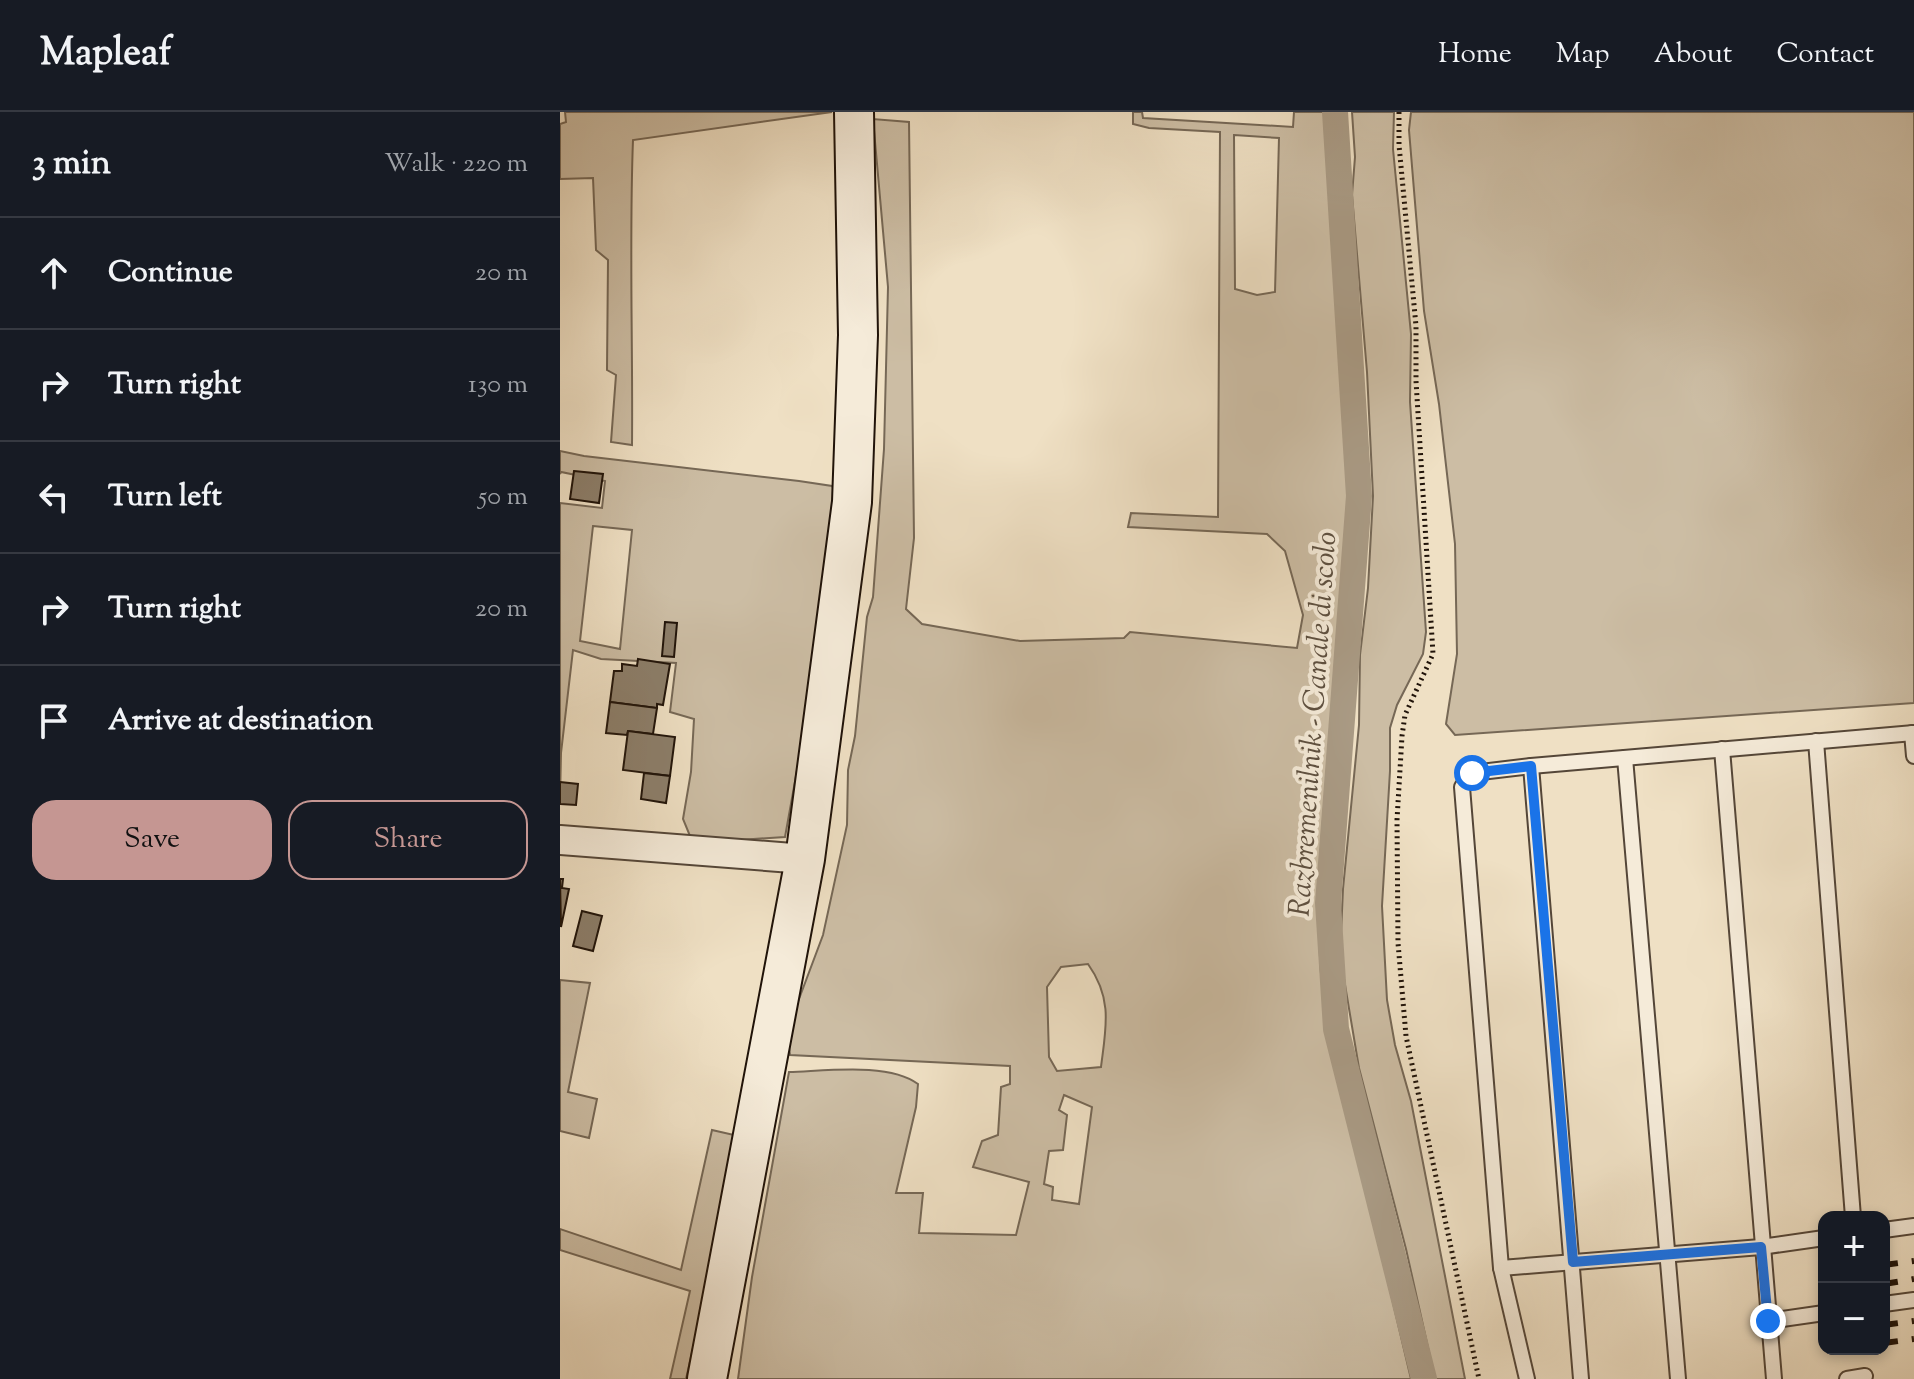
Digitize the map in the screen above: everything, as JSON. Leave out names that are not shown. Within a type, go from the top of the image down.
[{"type":"main road","points":[[707,1379],[805,859],[852,502],[858,335],[854,112]]},
{"type":"street","points":[[560,840],[805,859]]},
{"type":"lane","points":[[1527,1379],[1501,1268],[1462,787],[1472,773],[1913,733],[1914,756]]},
{"type":"lane","points":[[1816,741],[1853,1211]]},
{"type":"lane","points":[[1722,749],[1774,1379]]},
{"type":"lane","points":[[1625,758],[1678,1379]]},
{"type":"lane","points":[[1531,766],[1581,1379]]},
{"type":"lane","points":[[1890,1229],[1914,1226]]},
{"type":"lane","points":[[1501,1268],[1761,1247],[1818,1239]]},
{"type":"lane","points":[[1890,1303],[1914,1300]]},
{"type":"lane","points":[[1768,1321],[1818,1314]]},
{"type":"lane","points":[[1847,1379],[1865,1376]]},
{"type":"path","points":[[1399,112],[1399,145],[1416,326],[1416,381],[1433,654],[1405,715],[1402,736],[1397,820],[1398,943],[1406,1036],[1479,1379]]},
{"type":"shaded area","points":[[565,112],[832,112],[633,140],[632,445],[611,442],[616,375],[607,370],[608,260],[596,250],[593,178],[560,179],[560,124],[566,122]]},
{"type":"shaded area","points":[[1133,112],[1142,112],[1143,118],[1293,127],[1294,112],[1325,112],[1353,502],[1321,845],[1319,949],[1326,1019],[1411,1379],[738,1379],[752,1277],[789,1072],[874,1070],[906,1077],[918,1084],[916,1107],[896,1193],[923,1193],[919,1233],[1016,1235],[1029,1182],[973,1167],[982,1141],[998,1135],[1001,1087],[1010,1084],[1010,1066],[790,1055],[796,1007],[823,935],[847,825],[848,770],[855,736],[867,617],[873,597],[884,449],[888,287],[873,119],[909,122],[914,538],[906,609],[922,624],[1020,641],[1124,638],[1130,632],[1297,648],[1303,615],[1285,551],[1267,534],[1128,527],[1131,513],[1218,517],[1220,132],[1149,128],[1133,124]],"holes":[[[1234,135],[1279,138],[1275,292],[1257,295],[1235,289]],[[1088,964],[1101,989],[1106,1014],[1101,1067],[1057,1071],[1049,1057],[1047,987],[1061,967]],[[1064,1095],[1092,1107],[1079,1204],[1052,1200],[1053,1187],[1044,1184],[1049,1151],[1063,1150],[1067,1115],[1059,1110]]]},
{"type":"shaded area","points":[[1352,112],[1394,112],[1393,149],[1411,334],[1410,402],[1426,632],[1423,654],[1397,705],[1390,728],[1382,906],[1387,1000],[1395,1045],[1411,1101],[1465,1379],[1435,1379],[1406,1249],[1359,1068],[1340,955],[1343,889],[1359,725],[1360,655],[1368,588],[1373,496],[1367,372],[1352,195],[1355,157]]},
{"type":"shaded area","points":[[1411,112],[1914,112],[1914,703],[1455,735],[1446,724],[1457,654],[1455,544],[1439,404],[1424,311],[1409,130]]},
{"type":"shaded area","points":[[560,451],[832,486],[838,496],[803,737],[785,837],[739,840],[690,836],[683,819],[691,772],[694,719],[670,712],[676,663],[601,659],[573,650],[561,753],[560,799],[560,503],[602,508],[605,481],[560,474]],"holes":[[[593,526],[632,530],[620,649],[580,641]]]},
{"type":"shaded area","points":[[560,980],[590,983],[568,1092],[597,1099],[589,1138],[560,1131]]},
{"type":"shaded area","points":[[712,1130],[734,1135],[711,1268],[686,1379],[670,1379],[690,1291],[560,1250],[560,1229],[681,1270]]},
{"type":"building","points":[[574,471],[603,474],[599,503],[570,499]]},
{"type":"building","points":[[665,622],[677,623],[674,657],[662,656]]},
{"type":"building","points":[[638,659],[670,664],[663,705],[657,704],[657,708],[610,702],[614,671],[622,671],[622,664],[637,666]]},
{"type":"building","points":[[610,702],[657,708],[653,734],[628,731],[627,735],[606,733]]},
{"type":"building","points":[[628,731],[675,737],[670,776],[623,770]]},
{"type":"building","points":[[644,773],[670,776],[666,803],[641,799]]},
{"type":"building","points":[[560,782],[578,784],[576,805],[560,804]]},
{"type":"building","points":[[560,879],[563,879],[562,888],[569,889],[561,927]]},
{"type":"building","points":[[582,911],[602,916],[593,951],[573,946]]},
{"type":"waterway","name":"Razbremenilnik - Canale di scolo","points":[[1335,112],[1359,496],[1328,903],[1336,1029],[1424,1379]]},
{"type":"railway","points":[[1890,1264],[1914,1261]]},
{"type":"railway","points":[[1890,1283],[1914,1279]]},
{"type":"railway","points":[[1890,1324],[1914,1321]]},
{"type":"railway","points":[[1890,1342],[1914,1339]]},
{"type":"route","points":[[1472,773],[1531,766],[1573,1262],[1761,1247],[1768,1321]]}]
